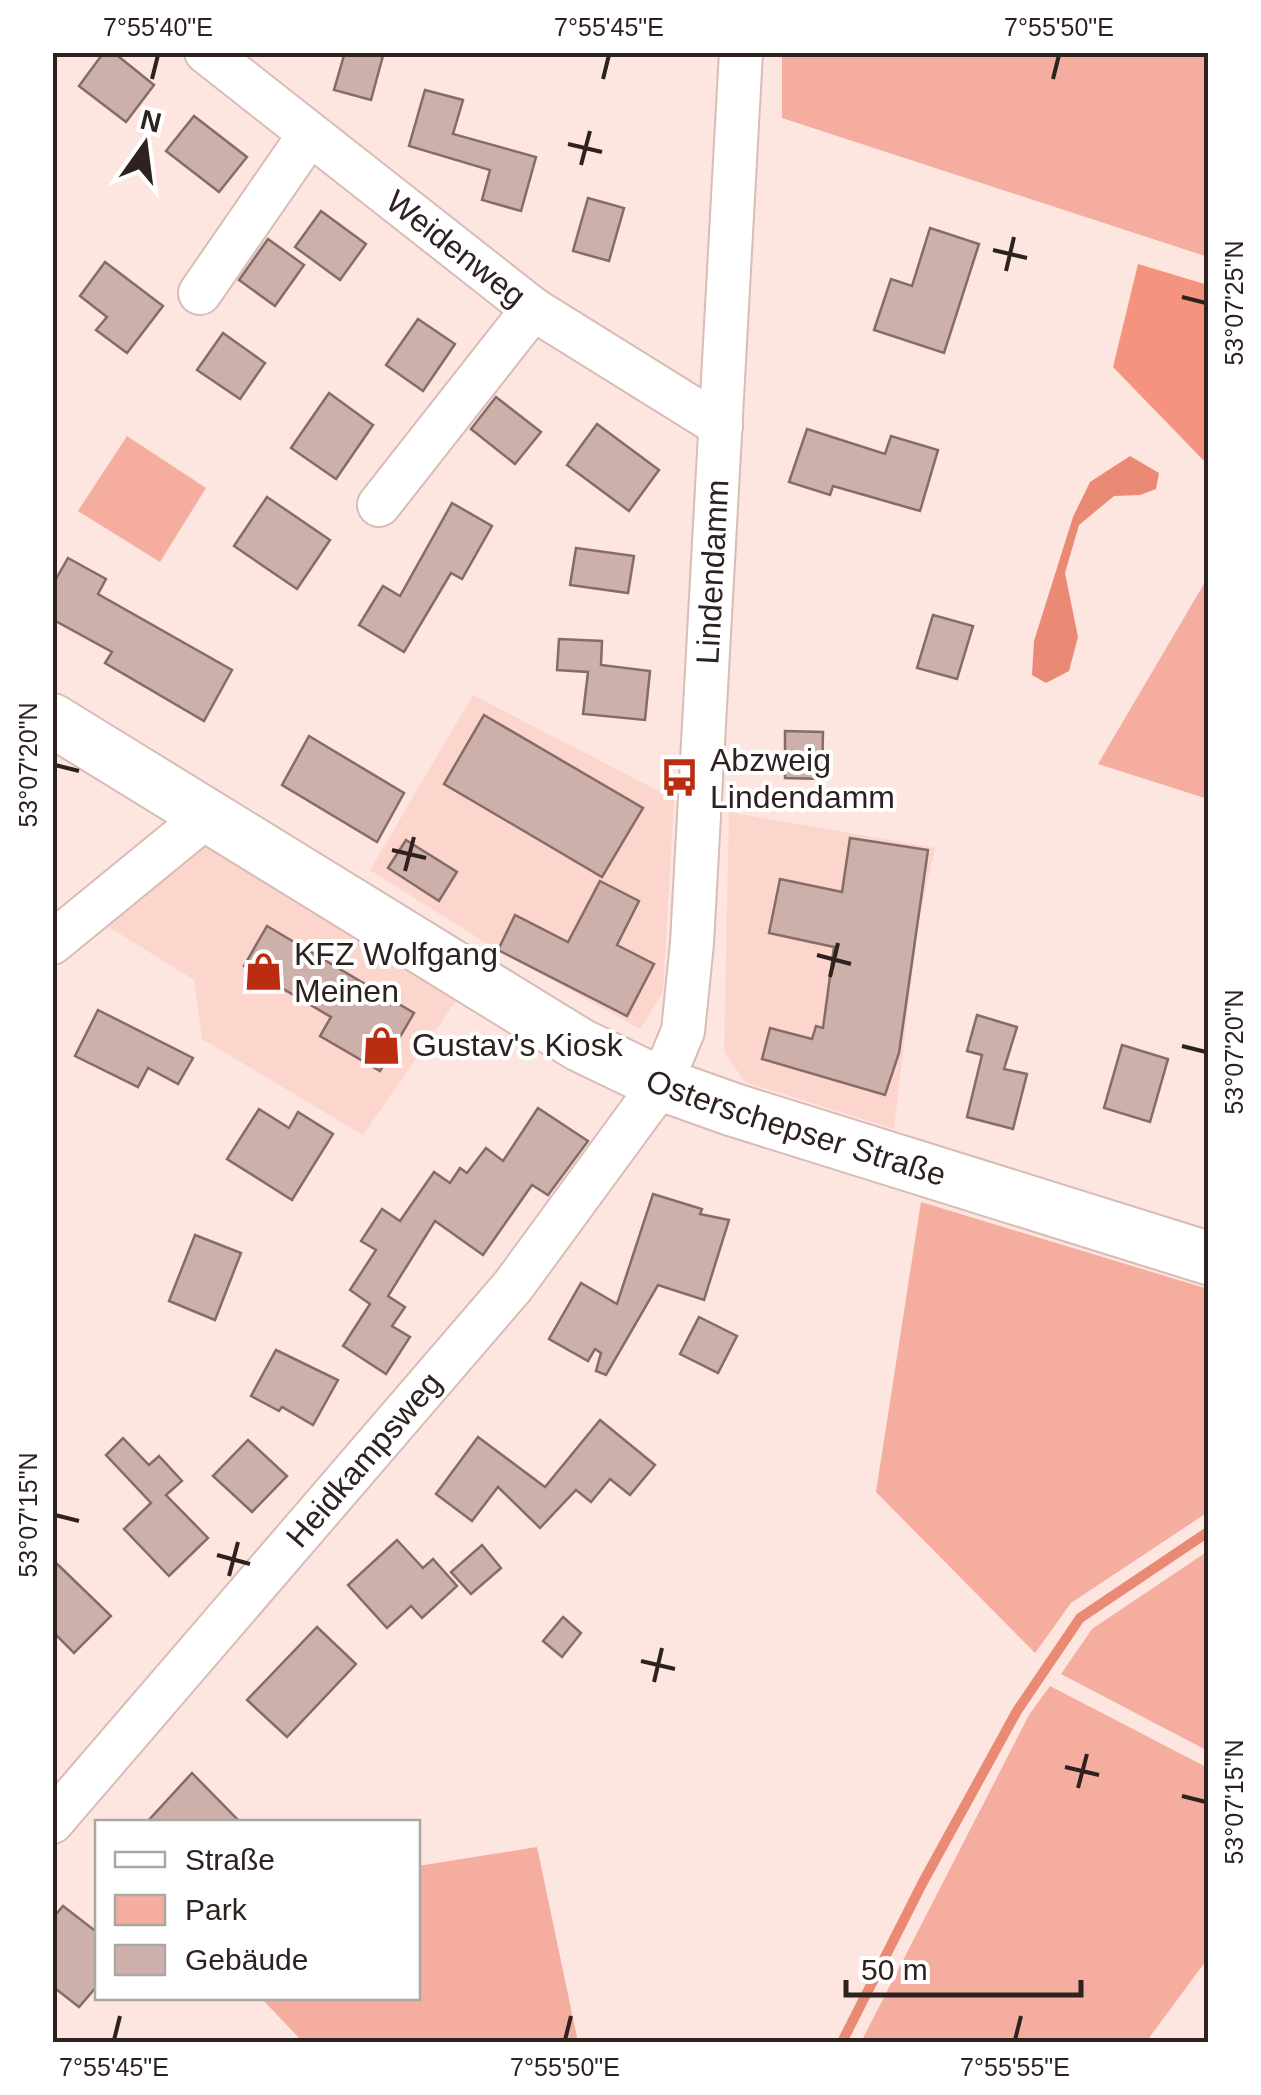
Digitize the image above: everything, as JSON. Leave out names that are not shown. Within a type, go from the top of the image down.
[{"type":"main road","name":"Osterschepser Straße","points":[[52,720],[580,1045],[661,1084],[1208,1258]]},
{"type":"street","name":"Weidenweg","points":[[206,52],[308,136],[534,308],[721,426]]},
{"type":"street","name":"Lindendamm","points":[[661,1084],[684,1031],[690,960],[740,52]]},
{"type":"street","points":[[200,294],[308,136]]},
{"type":"street","points":[[379,505],[534,308]]},
{"type":"street","points":[[52,943],[206,817]]},
{"type":"street","name":"Heidkampsweg","points":[[52,1822],[514,1286],[661,1084]]},
{"type":"shaded area","points":[[1138,264],[1208,285],[1208,465],[1113,367]]},
{"type":"shaded area","points":[[1130,456],[1159,473],[1156,489],[1140,495],[1114,496],[1079,525],[1065,573],[1078,637],[1069,671],[1046,683],[1032,675],[1034,641],[1073,517],[1090,482]]},
{"type":"shaded area","points":[[473,695],[674,799],[663,992],[640,1029],[494,948],[370,870]]},
{"type":"shaded area","points":[[729,812],[935,848],[918,924],[894,1129],[745,1082],[724,1052]]},
{"type":"shaded area","points":[[198,837],[458,998],[363,1135],[202,1039],[194,980],[96,919]]},
{"type":"green space","points":[[782,53],[1208,53],[1208,257],[782,118]]},
{"type":"green space","points":[[127,436],[206,488],[160,562],[78,511]]},
{"type":"green space","points":[[1208,577],[1208,799],[1098,764]]},
{"type":"green space","points":[[921,1202],[1208,1289],[1208,1512],[1071,1603],[1035,1653],[876,1492]]},
{"type":"green space","points":[[1208,1551],[1208,1751],[1061,1674],[1092,1629]]},
{"type":"green space","points":[[1050,1686],[1208,1768],[1208,1958],[1146,2042],[861,2042],[1029,1715]]},
{"type":"green space","points":[[537,1847],[578,2042],[303,2042],[263,2000],[420,2000],[420,1866]]},
{"type":"building","points":[[104,52],[113,52],[154,85],[126,122],[79,86]]},
{"type":"building","points":[[345,52],[384,52],[371,100],[334,90]]},
{"type":"building","points":[[425,90],[463,100],[453,134],[536,157],[521,211],[482,200],[490,170],[409,146]]},
{"type":"building","points":[[194,116],[247,157],[219,192],[166,151]]},
{"type":"building","points":[[588,198],[624,208],[609,261],[573,251]]},
{"type":"building","points":[[321,211],[366,244],[340,280],[295,247]]},
{"type":"building","points":[[930,228],[979,244],[944,353],[874,330],[891,279],[912,286]]},
{"type":"building","points":[[268,239],[304,265],[275,306],[239,280]]},
{"type":"building","points":[[105,262],[163,306],[127,353],[96,330],[107,317],[80,296]]},
{"type":"building","points":[[418,319],[455,344],[423,391],[386,365]]},
{"type":"building","points":[[223,333],[265,363],[240,399],[197,370]]},
{"type":"building","points":[[329,393],[373,425],[336,479],[291,448]]},
{"type":"building","points":[[496,397],[541,432],[515,464],[471,429]]},
{"type":"building","points":[[597,424],[659,470],[629,511],[567,465]]},
{"type":"building","points":[[807,429],[885,454],[891,436],[938,450],[920,511],[833,486],[830,495],[789,482]]},
{"type":"building","points":[[267,497],[330,540],[297,589],[234,546]]},
{"type":"building","points":[[452,503],[492,526],[462,579],[451,573],[404,652],[359,625],[383,586],[400,596]]},
{"type":"building","points":[[576,548],[634,556],[628,593],[570,585]]},
{"type":"building","points":[[68,558],[106,579],[98,594],[232,670],[204,721],[105,663],[112,652],[52,619],[52,586]]},
{"type":"building","points":[[933,615],[973,626],[957,679],[917,668]]},
{"type":"building","points":[[559,639],[602,641],[601,665],[650,671],[645,720],[583,714],[588,672],[557,670]]},
{"type":"building","points":[[484,715],[643,808],[602,877],[444,784]]},
{"type":"building","points":[[785,731],[823,732],[822,779],[785,778]]},
{"type":"building","points":[[309,736],[404,793],[377,842],[282,785]]},
{"type":"building","points":[[850,838],[928,850],[899,1053],[885,1095],[762,1059],[770,1028],[812,1039],[816,1026],[823,1028],[834,947],[769,933],[780,879],[842,892]]},
{"type":"building","points":[[406,840],[457,872],[439,901],[388,868]]},
{"type":"building","points":[[600,881],[639,901],[617,945],[654,964],[627,1016],[498,950],[515,915],[568,942]]},
{"type":"building","points":[[267,926],[414,1013],[380,1071],[320,1036],[331,1017],[244,966]]},
{"type":"building","points":[[98,1010],[193,1058],[178,1084],[148,1068],[138,1087],[75,1056]]},
{"type":"building","points":[[977,1015],[1017,1027],[1004,1069],[1027,1074],[1013,1129],[967,1117],[982,1055],[967,1051]]},
{"type":"building","points":[[1122,1045],[1168,1059],[1150,1122],[1104,1108]]},
{"type":"building","points":[[538,1108],[588,1141],[548,1195],[532,1185],[483,1255],[435,1221],[388,1296],[405,1307],[392,1326],[410,1337],[386,1374],[343,1346],[370,1304],[350,1290],[376,1250],[361,1241],[382,1209],[400,1221],[434,1172],[450,1183],[460,1168],[467,1173],[486,1148],[503,1161]]},
{"type":"building","points":[[259,1109],[289,1128],[298,1112],[333,1134],[292,1200],[227,1159]]},
{"type":"building","points":[[653,1194],[702,1209],[700,1214],[729,1220],[704,1300],[658,1285],[606,1375],[596,1371],[601,1353],[595,1349],[588,1361],[549,1339],[581,1283],[617,1304]]},
{"type":"building","points":[[195,1235],[241,1253],[215,1320],[169,1301]]},
{"type":"building","points":[[699,1317],[737,1336],[718,1373],[680,1354]]},
{"type":"building","points":[[276,1350],[338,1380],[313,1425],[282,1407],[279,1411],[251,1396]]},
{"type":"building","points":[[600,1420],[655,1465],[630,1495],[610,1479],[591,1502],[576,1490],[540,1528],[498,1487],[472,1521],[436,1494],[478,1437],[545,1487]]},
{"type":"building","points":[[123,1438],[149,1465],[159,1456],[182,1481],[166,1495],[208,1538],[169,1576],[124,1529],[151,1503],[106,1455]]},
{"type":"building","points":[[248,1440],[287,1476],[252,1512],[213,1476]]},
{"type":"building","points":[[397,1540],[423,1568],[433,1559],[457,1586],[422,1618],[411,1606],[387,1628],[348,1585]]},
{"type":"building","points":[[482,1545],[501,1568],[471,1594],[451,1572]]},
{"type":"building","points":[[52,1559],[111,1616],[74,1653],[52,1631]]},
{"type":"building","points":[[563,1617],[581,1633],[562,1657],[543,1641]]},
{"type":"building","points":[[317,1627],[356,1664],[287,1737],[247,1700]]},
{"type":"building","points":[[192,1773],[238,1820],[149,1820]]},
{"type":"building","points":[[63,1906],[95,1931],[95,1988],[79,2007],[52,1986],[52,1919]]},
{"type":"waterway","points":[[842,2042],[923,1882],[1017,1711],[1080,1618],[1208,1532]]},
{"type":"place","name":"Abzweig Lindendamm","points":[[680,778]]},
{"type":"place","name":"KFZ Wolfgang Meinen","points":[[264,972]]},
{"type":"place","name":"Gustav's Kiosk","points":[[382,1045]]}]
